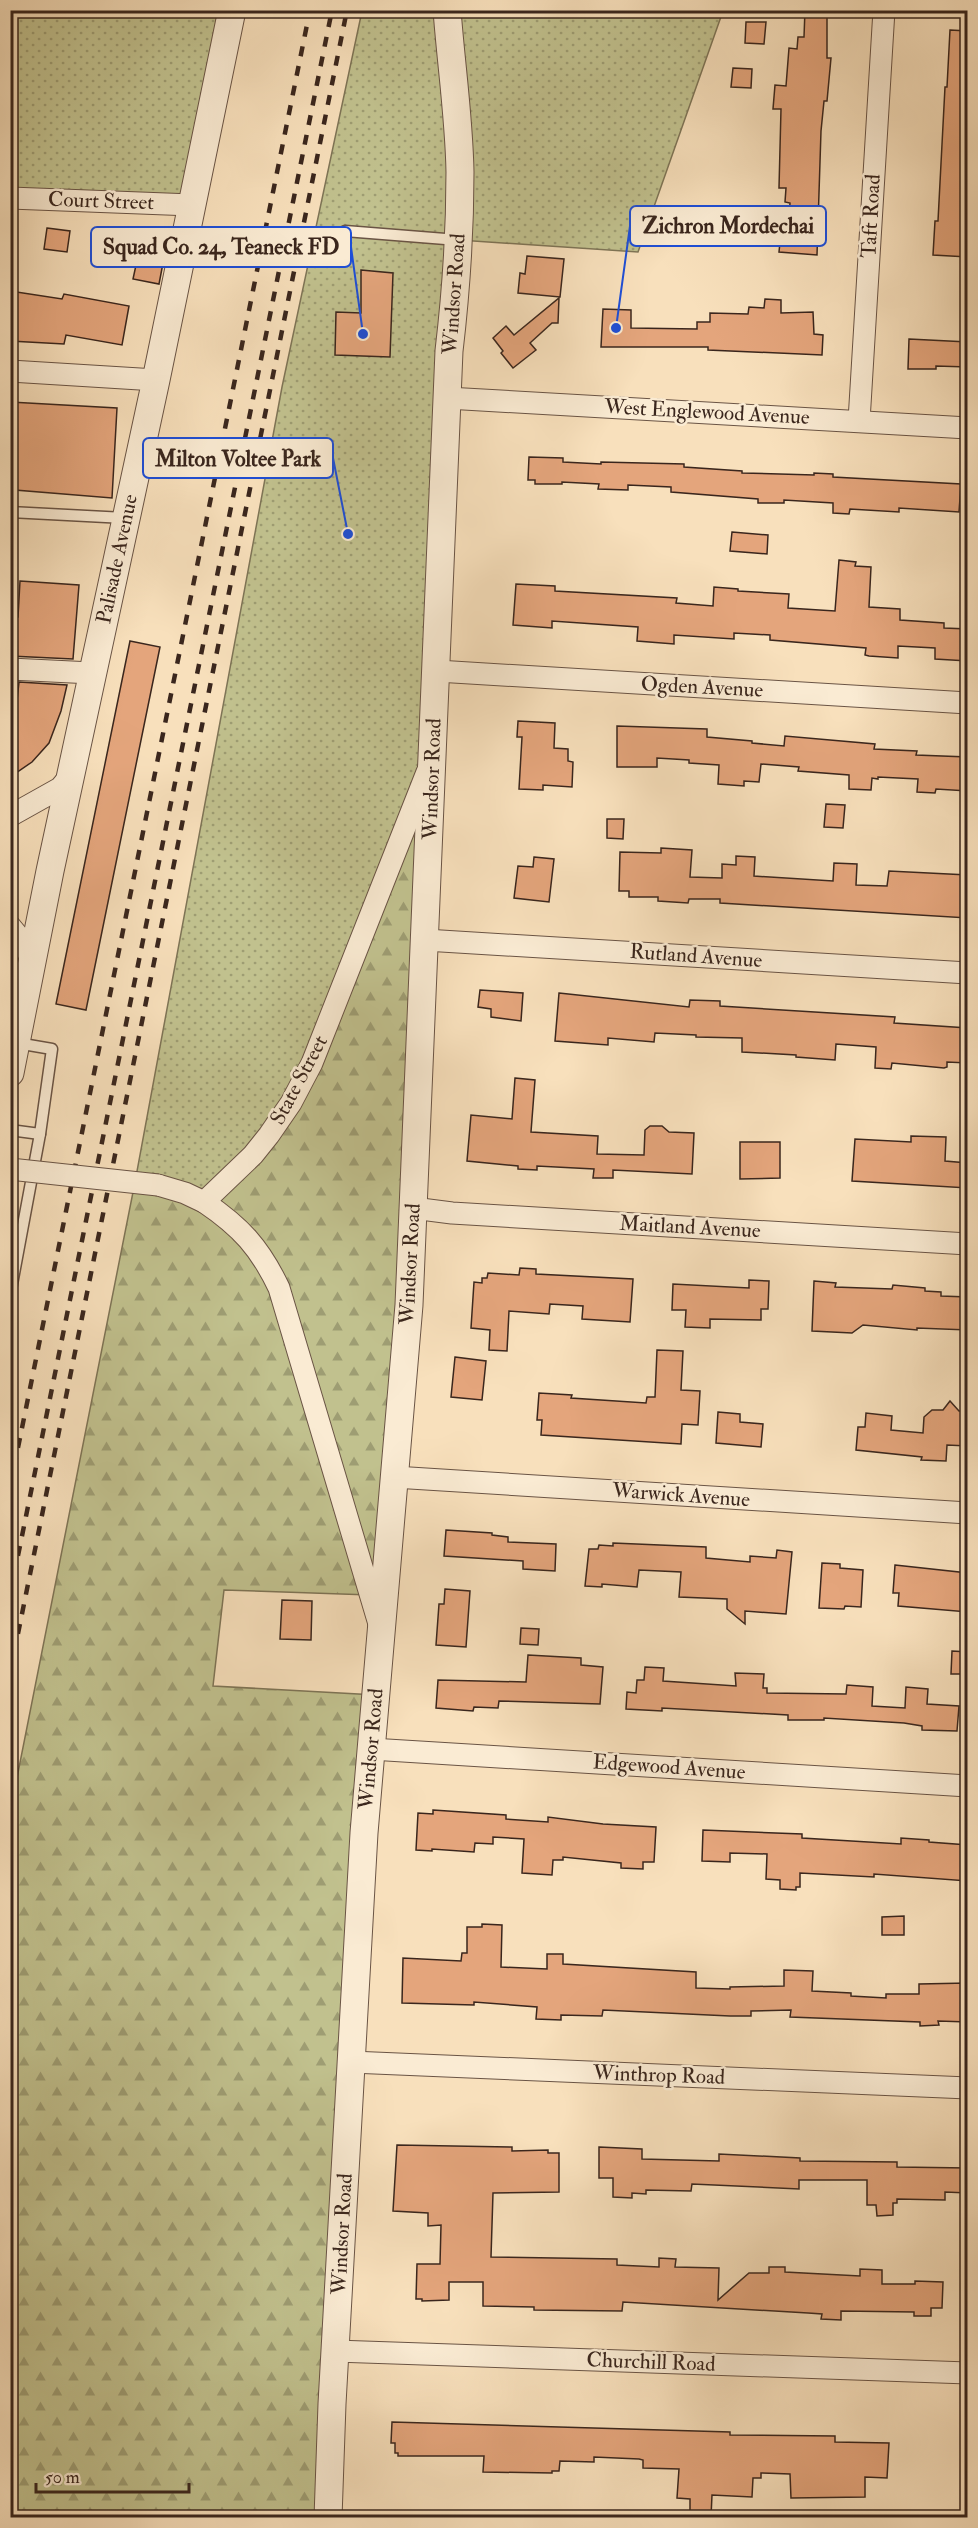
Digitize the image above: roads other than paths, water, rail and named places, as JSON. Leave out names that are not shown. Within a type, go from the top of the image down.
[{"type":"street","name":"Palisade Avenue","points":[[10,1073],[232,10]]},
{"type":"street","name":"Windsor Road","points":[[328,2517],[364,1833],[409,1305],[447,398],[459,240],[458,134],[447,10]]},
{"type":"street","name":"Taft Road","points":[[859,421],[884,10]]},
{"type":"street","name":"Court Street","points":[[10,198],[192,205]]},
{"type":"street","points":[[10,371],[156,380]]},
{"type":"street","name":"West Englewood Avenue","points":[[447,398],[968,428]]},
{"type":"street","points":[[10,669],[92,673]]},
{"type":"street","name":"Ogden Avenue","points":[[437,671],[968,703]]},
{"type":"street","name":"State Street","points":[[204,1202],[253,1155],[270,1135],[291,1103],[312,1063],[433,754]]},
{"type":"street","points":[[10,816],[60,788],[71,775]]},
{"type":"street","points":[[10,926],[24,943],[32,963]]},
{"type":"street","name":"Rutland Avenue","points":[[425,940],[968,973]]},
{"type":"street","points":[[10,1169],[158,1185],[185,1193],[204,1202],[229,1219],[250,1239],[266,1262],[279,1288],[381,1631]]},
{"type":"street","name":"Maitland Avenue","points":[[413,1208],[452,1213],[968,1244]]},
{"type":"street","name":"Warwick Avenue","points":[[394,1477],[968,1514]]},
{"type":"street","name":"Edgewood Avenue","points":[[371,1749],[968,1786]]},
{"type":"street","name":"Winthrop Road","points":[[351,2062],[968,2088]]},
{"type":"street","name":"Churchill Road","points":[[335,2352],[968,2373]]},
{"type":"lane","points":[[345,231],[459,240]]},
{"type":"lane","points":[[10,512],[125,519]]},
{"type":"lane","points":[[10,1295],[40,1134],[52,1049],[16,1043]]},
{"type":"lane","points":[[10,1130],[40,1134]]},
{"type":"railway","points":[[10,1487],[310,10]]},
{"type":"railway","points":[[10,1595],[332,10]]},
{"type":"railway","points":[[10,1673],[347,10]]},
{"type":"place","name":"Zichron Mordechai","points":[[616,328]]},
{"type":"place","name":"Squad Co. 24, Teaneck FD","points":[[363,334]]},
{"type":"place","name":"Milton Voltee Park","points":[[348,534]]}]
